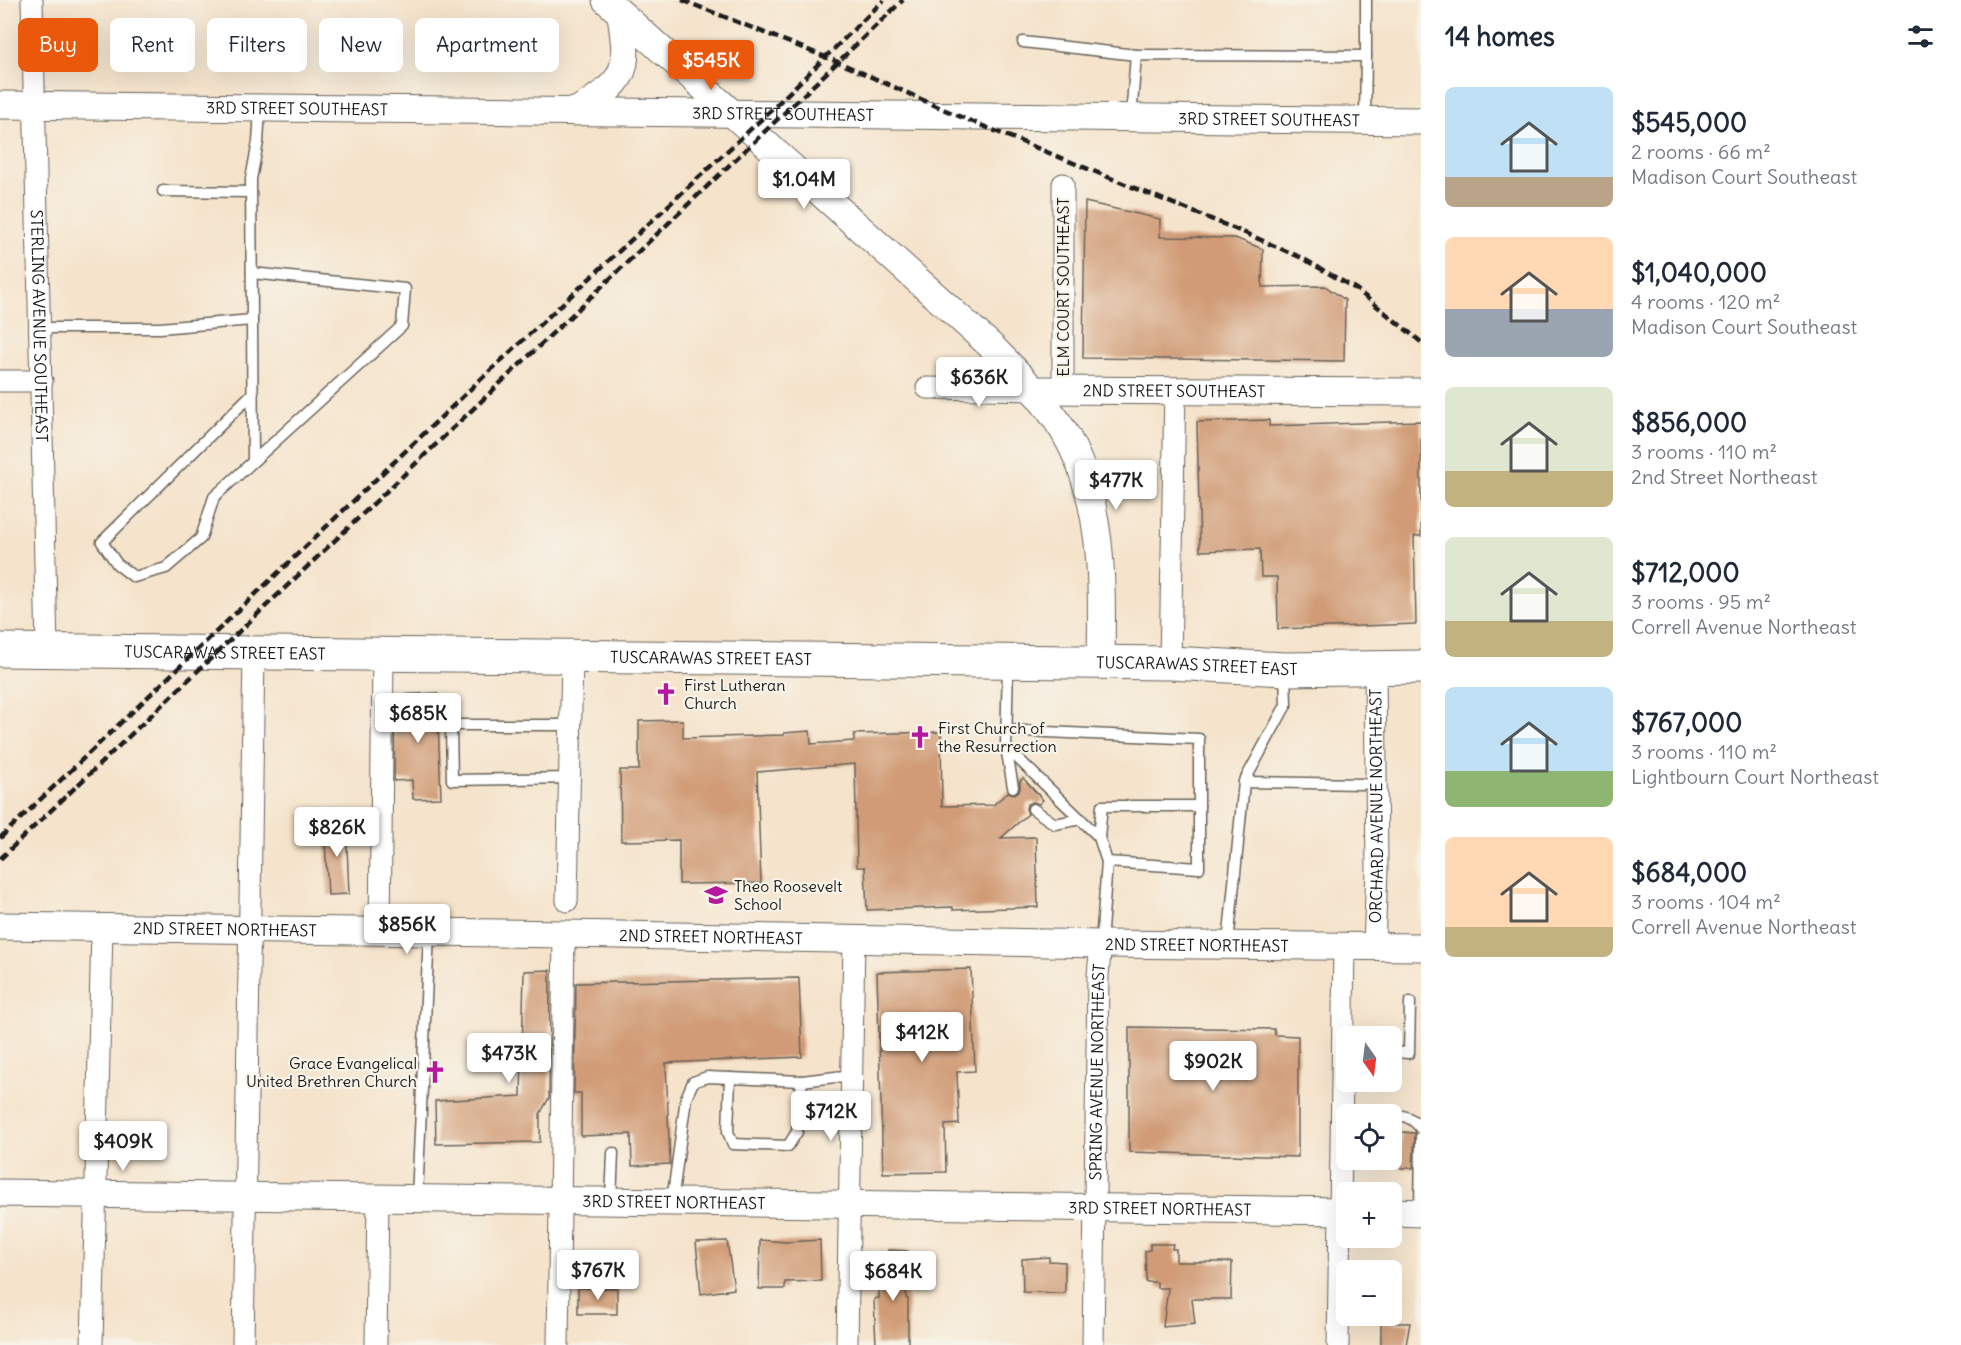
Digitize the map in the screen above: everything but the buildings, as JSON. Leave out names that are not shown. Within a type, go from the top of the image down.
[{"type":"main road","name":"TUSCARAWAS STREET EAST","points":[[0,650],[1170,663],[1285,669],[1421,667]]},
{"type":"street","name":"STERLING AVENUE SOUTHEAST","points":[[32,0],[47,650]]},
{"type":"street","points":[[575,112],[608,91],[621,74],[626,51],[614,8]]},
{"type":"street","points":[[614,8],[991,346],[1033,390],[1064,431],[1078,461],[1088,492],[1100,557],[1101,664]]},
{"type":"street","name":"3RD STREET SOUTHEAST","points":[[0,105],[1421,121]]},
{"type":"street","name":"ELM COURT SOUTHEAST","points":[[1063,184],[1063,390]]},
{"type":"street","points":[[0,381],[42,381]]},
{"type":"street","name":"2ND STREET SOUTHEAST","points":[[927,388],[1421,392]]},
{"type":"street","points":[[1170,663],[1175,390]]},
{"type":"street","points":[[243,1345],[254,653]]},
{"type":"street","points":[[380,932],[383,655]]},
{"type":"street","points":[[567,901],[572,657]]},
{"type":"street","name":"ORCHARD AVENUE NORTHEAST","points":[[1374,946],[1377,869],[1375,667]]},
{"type":"street","name":"2ND STREET NORTHEAST","points":[[0,926],[1101,944],[1421,946]]},
{"type":"street","points":[[92,1345],[102,928]]},
{"type":"street","points":[[558,1345],[564,934]]},
{"type":"street","points":[[847,1345],[854,939]]},
{"type":"street","name":"SPRING AVENUE NORTHEAST","points":[[1093,1345],[1098,975],[1101,944]]},
{"type":"street","points":[[1344,946],[1345,1026]]},
{"type":"street","name":"3RD STREET NORTHEAST","points":[[0,1193],[1336,1211]]},
{"type":"street","points":[[376,1345],[378,1198]]},
{"type":"street","points":[[1402,1212],[1420,1213]]},
{"type":"street","points":[[1338,1345],[1342,1248]]},
{"type":"lane","points":[[1365,120],[1366,0]]},
{"type":"lane","points":[[1023,42],[1136,56],[1366,56]]},
{"type":"lane","points":[[1131,118],[1136,56]]},
{"type":"lane","points":[[253,461],[251,179],[258,142],[260,108]]},
{"type":"lane","points":[[163,191],[251,192]]},
{"type":"lane","points":[[252,273],[405,289],[402,326],[214,497],[201,538],[166,568],[134,577],[117,564],[102,542],[252,393]]},
{"type":"lane","points":[[41,328],[160,328],[252,320]]},
{"type":"lane","points":[[1008,663],[1006,747],[1013,787]]},
{"type":"lane","points":[[1228,945],[1244,782],[1286,705],[1285,669]]},
{"type":"lane","points":[[570,778],[452,780],[451,725],[571,725]]},
{"type":"lane","points":[[1006,730],[1198,740],[1199,868],[1107,862]]},
{"type":"lane","points":[[1006,747],[1099,837]]},
{"type":"lane","points":[[1244,782],[1363,784]]},
{"type":"lane","points":[[1101,944],[1107,862],[1099,837],[1102,806],[1199,806]]},
{"type":"lane","points":[[1033,809],[1055,824],[1081,819]]},
{"type":"lane","points":[[417,1198],[429,932]]},
{"type":"lane","points":[[1402,1053],[1409,1053],[1410,1002]]},
{"type":"lane","points":[[672,1202],[686,1098],[693,1082],[707,1077],[802,1081],[852,1075]]},
{"type":"lane","points":[[730,1078],[728,1132],[733,1144],[788,1146],[797,1131],[802,1081]]},
{"type":"lane","points":[[1402,1115],[1414,1120],[1421,1128]]},
{"type":"lane","points":[[1420,1213],[1421,1137]]},
{"type":"lane","points":[[611,1201],[613,1153]]},
{"type":"railway","points":[[682,0],[838,62],[961,117],[1302,258],[1356,289],[1421,342]]},
{"type":"railway","points":[[0,838],[479,381],[767,114],[884,0]]},
{"type":"railway","points":[[0,859],[903,0]]},
{"type":"place","name":"First Lutheran Church","points":[[666,694]]},
{"type":"place","name":"First Church of the Resurrection","points":[[920,737]]},
{"type":"place","name":"Theo Roosevelt School","points":[[716,895]]},
{"type":"place","name":"Grace Evangelical United Brethren Church","points":[[435,1072]]}]
